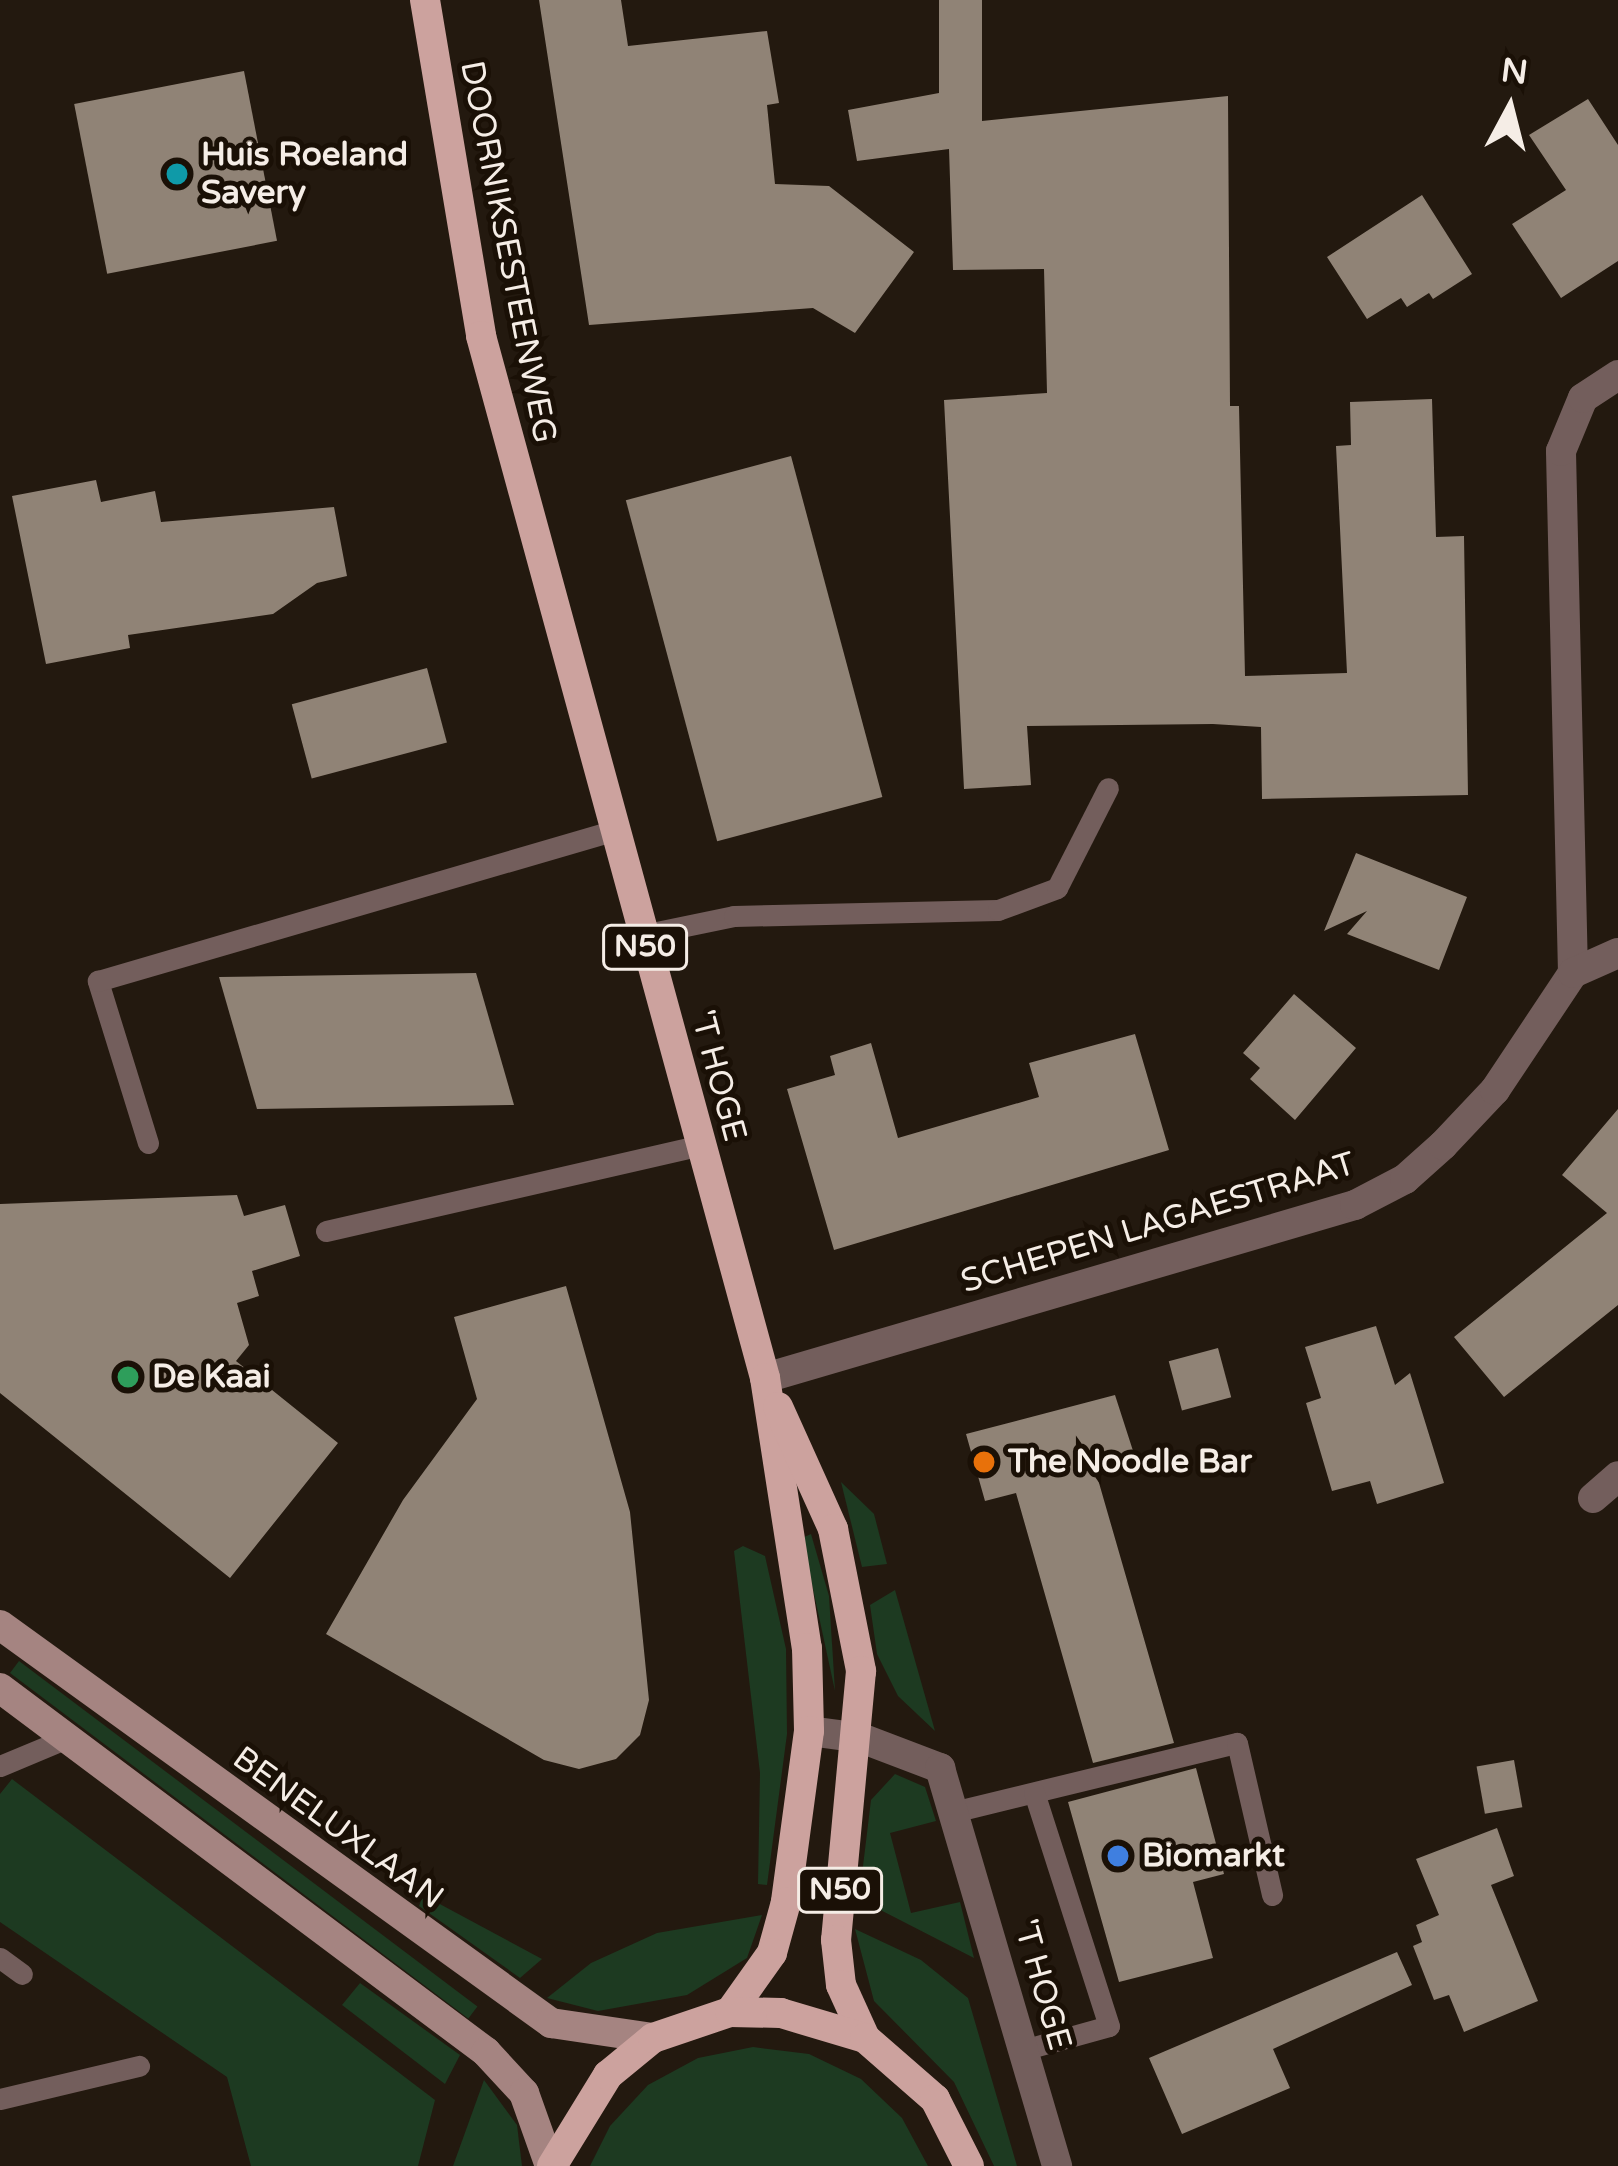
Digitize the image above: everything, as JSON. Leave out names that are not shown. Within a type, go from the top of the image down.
[{"type":"main road","name":"DOORNIKSESTEENWEG","points":[[425,0],[481,336],[523,516]]},
{"type":"main road","name":"'T HOGE","points":[[523,516],[765,1378],[807,1648],[809,1730],[780,1928],[730,2012]]},
{"type":"main road","name":"'T HOGE","points":[[765,1378],[833,1528],[861,1671],[861,1738],[836,1963],[865,2038]]},
{"type":"main road","name":"BENELUXLAAN","points":[[0,1625],[536,2014],[573,2031],[653,2038]]},
{"type":"main road","points":[[0,1688],[487,2052],[524,2093],[551,2166]]},
{"type":"main road","name":"N50","points":[[551,2166],[608,2075],[653,2038],[730,2012],[818,2020],[865,2038],[935,2099],[969,2166]]},
{"type":"street","points":[[1618,375],[1583,398],[1561,451],[1573,973],[1618,953]]},
{"type":"street","name":"SCHEPEN LAGAESTRAAT","points":[[765,1378],[1355,1205],[1406,1179],[1496,1090],[1573,973]]},
{"type":"street","points":[[1594,1498],[1618,1476]]},
{"type":"street","name":"'T HOGE","points":[[809,1730],[861,1738],[940,1768],[1058,2166]]},
{"type":"lane","points":[[642,935],[734,916],[998,910],[1057,888],[1108,788]]},
{"type":"lane","points":[[148,1143],[98,981],[612,831]]},
{"type":"lane","points":[[326,1231],[700,1145]]},
{"type":"lane","points":[[0,1766],[67,1738]]},
{"type":"lane","points":[[953,1812],[1237,1743],[1272,1895]]},
{"type":"lane","points":[[1023,2050],[1109,2026],[1034,1793]]},
{"type":"lane","points":[[0,1958],[22,1974]]},
{"type":"lane","points":[[0,2099],[139,2066]]},
{"type":"green space","points":[[841,1482],[874,1514],[887,1564],[862,1567]]},
{"type":"green space","points":[[811,1534],[829,1596],[835,1691],[802,1538]]},
{"type":"green space","points":[[743,1546],[765,1556],[786,1649],[787,1734],[767,1885],[758,1884],[760,1773],[734,1551]]},
{"type":"green space","points":[[895,1590],[935,1731],[898,1696],[877,1654],[870,1605]]},
{"type":"green space","points":[[19,1661],[477,2006],[468,2018],[10,1673]]},
{"type":"green space","points":[[895,1774],[925,1787],[936,1821],[890,1833],[911,1913],[960,1902],[974,1958],[859,1899],[871,1800]]},
{"type":"green space","points":[[12,1779],[435,2100],[418,2166],[251,2166],[227,2077],[0,1922],[0,1794]]},
{"type":"green space","points":[[423,1895],[542,1959],[520,1978],[419,1906]]},
{"type":"green space","points":[[762,1915],[747,1958],[687,1995],[598,2011],[547,1998],[591,1963],[657,1933]]},
{"type":"green space","points":[[855,1929],[921,1960],[968,1998],[1017,2166],[994,2166],[954,2082],[874,2001]]},
{"type":"green space","points":[[360,1983],[460,2055],[445,2084],[342,2005]]},
{"type":"green space","points":[[753,2047],[809,2054],[861,2079],[902,2118],[928,2166],[590,2166],[610,2126],[648,2085],[698,2058]]},
{"type":"green space","points":[[484,2080],[517,2125],[522,2166],[453,2166]]},
{"type":"building","points":[[539,0],[621,0],[628,46],[767,31],[779,103],[767,105],[775,184],[829,186],[914,252],[855,333],[813,308],[589,325]]},
{"type":"building","points":[[939,0],[982,0],[982,121],[1228,96],[1230,406],[1239,406],[1245,676],[1347,673],[1336,446],[1351,445],[1350,402],[1432,399],[1436,537],[1464,536],[1468,795],[1262,799],[1261,727],[1213,724],[1027,726],[1031,785],[964,789],[944,400],[1047,393],[1044,269],[953,270],[949,149],[857,161],[848,110],[939,93]]},
{"type":"building","name":"Huis Roeland Savery","points":[[244,71],[277,241],[107,274],[74,104]]},
{"type":"building","points":[[1588,99],[1618,145],[1618,261],[1561,298],[1512,224],[1566,190],[1529,135]]},
{"type":"building","points":[[1422,195],[1472,274],[1433,299],[1429,293],[1407,307],[1401,298],[1367,319],[1327,257]]},
{"type":"building","points":[[791,456],[882,797],[717,841],[626,500]]},
{"type":"building","points":[[96,480],[101,502],[155,491],[161,522],[334,507],[347,576],[317,583],[273,614],[128,635],[130,648],[46,664],[12,496]]},
{"type":"building","points":[[427,668],[447,742],[312,779],[292,704]]},
{"type":"building","points":[[1356,853],[1467,897],[1439,970],[1347,934],[1367,911],[1324,931]]},
{"type":"building","points":[[476,973],[514,1105],[257,1109],[219,977]]},
{"type":"building","points":[[1294,994],[1356,1048],[1295,1120],[1250,1079],[1260,1068],[1243,1053]]},
{"type":"building","points":[[1135,1034],[1169,1150],[834,1250],[787,1089],[835,1075],[830,1056],[871,1043],[898,1138],[1039,1097],[1029,1063]]},
{"type":"building","points":[[1618,1109],[1618,1305],[1504,1397],[1454,1337],[1607,1213],[1562,1175]]},
{"type":"building","name":"De Kaai","points":[[237,1195],[244,1216],[285,1205],[300,1256],[252,1271],[259,1296],[237,1303],[249,1345],[236,1361],[338,1443],[230,1578],[0,1393],[0,1204]]},
{"type":"building","points":[[566,1286],[630,1512],[649,1700],[640,1735],[616,1759],[579,1769],[544,1760],[326,1634],[403,1500],[477,1399],[454,1317]]},
{"type":"building","points":[[1376,1326],[1395,1385],[1410,1373],[1444,1483],[1377,1504],[1370,1481],[1332,1491],[1306,1403],[1321,1398],[1305,1347]]},
{"type":"building","points":[[1218,1348],[1231,1397],[1182,1410],[1169,1361]]},
{"type":"building","points":[[1115,1395],[1135,1457],[1095,1469],[1174,1743],[1093,1763],[1016,1493],[985,1501],[966,1434]]},
{"type":"building","points":[[1514,1760],[1522,1807],[1485,1814],[1477,1767]]},
{"type":"building","points":[[1196,1768],[1224,1874],[1193,1882],[1213,1958],[1119,1982],[1068,1802]]},
{"type":"building","points":[[1497,1828],[1514,1876],[1491,1885],[1538,2001],[1464,2032],[1449,1995],[1434,2000],[1413,1946],[1422,1942],[1416,1925],[1439,1915],[1416,1859]]},
{"type":"building","points":[[1397,1952],[1412,1985],[1273,2049],[1290,2088],[1182,2134],[1149,2058]]},
{"type":"place","name":"Huis Roeland Savery","points":[[177,174]]},
{"type":"place","name":"De Kaai","points":[[128,1377]]},
{"type":"place","name":"The Noodle Bar","points":[[984,1462]]},
{"type":"place","name":"Biomarkt","points":[[1118,1856]]}]
